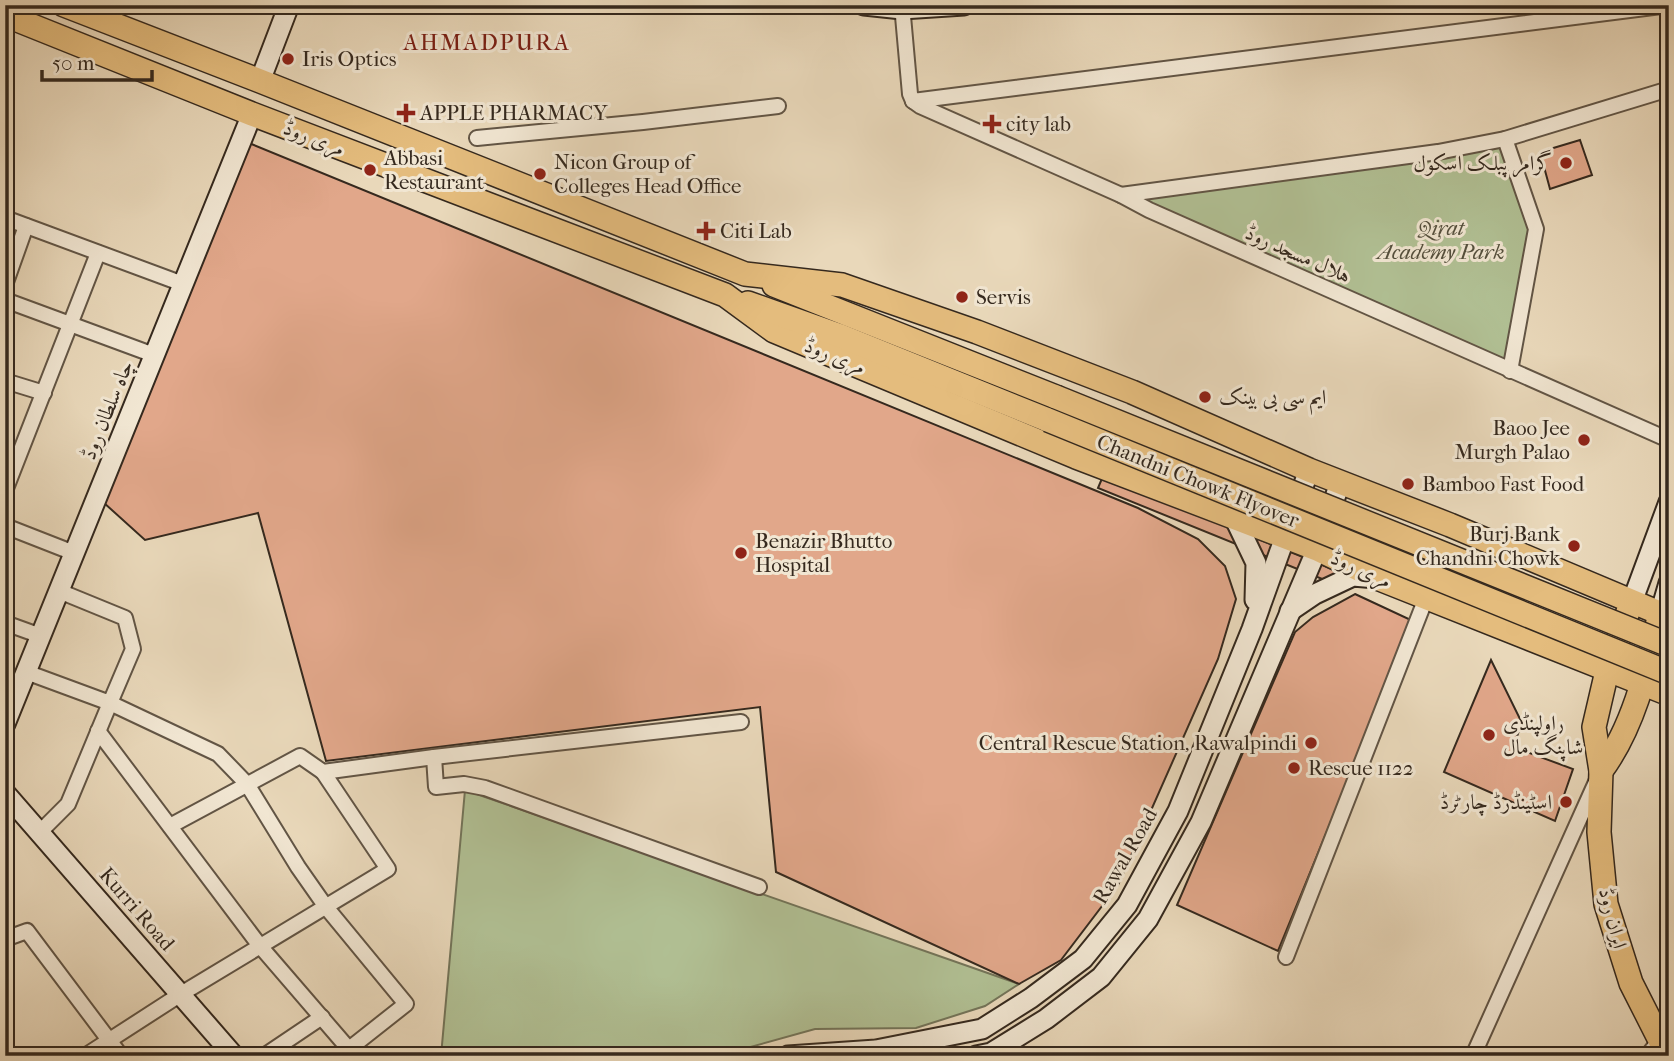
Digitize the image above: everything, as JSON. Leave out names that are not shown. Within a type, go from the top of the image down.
[{"type":"main road","name":"مری روڈ","points":[[64,5],[745,274],[842,285],[977,332],[1132,392],[1340,483],[1450,525],[1664,615]]},
{"type":"main road","points":[[260,81],[289,5]]},
{"type":"main road","points":[[864,5],[964,5]]},
{"type":"main road","name":"مری روڈ","points":[[5,15],[252,114],[725,295],[774,331],[1076,457],[1317,550],[1377,578],[1669,694]]},
{"type":"main road","name":"چاہ سلطان روڈ","points":[[5,724],[252,114]]},
{"type":"main road","name":"Chandni Chowk Flyover","points":[[745,274],[1669,645]]},
{"type":"main road","name":"Chandni Chowk Flyover","points":[[725,295],[838,335],[1669,673]]},
{"type":"main road","name":"Rawal Road","points":[[788,1056],[876,1050],[982,1028],[1031,998],[1083,959],[1127,905],[1178,811],[1252,629],[1309,470]]},
{"type":"main road","points":[[976,1056],[991,1053],[1046,1019],[1101,977],[1148,919],[1201,822],[1317,550],[1340,483]]},
{"type":"main road","points":[[1632,602],[1669,502]]},
{"type":"main road","points":[[1234,517],[1256,564],[1252,629]]},
{"type":"main road","points":[[1290,611],[1315,594],[1353,576],[1377,578]]},
{"type":"main road","points":[[1664,615],[1669,583]]},
{"type":"main road","name":"ایران روڈ","points":[[1632,602],[1607,671],[1594,727],[1601,771],[1599,832],[1606,904],[1631,983],[1658,1051]]},
{"type":"main road","name":"ایران روڈ","points":[[1601,771],[1612,757],[1644,684],[1664,615]]},
{"type":"main road","name":"Kurri Road","points":[[5,793],[234,1056]]},
{"type":"street","points":[[902,7],[910,94],[913,101],[1669,5]]},
{"type":"street","points":[[1121,195],[1438,152],[1505,139],[1669,89]]},
{"type":"street","name":"ہلال مسجد روڈ","points":[[913,101],[1149,210],[1669,440]]},
{"type":"street","points":[[477,138],[778,106]]},
{"type":"street","points":[[1505,139],[1536,229],[1510,371]]},
{"type":"street","points":[[5,218],[183,284]]},
{"type":"street","points":[[5,285],[26,226]]},
{"type":"street","points":[[5,491],[98,253]]},
{"type":"street","points":[[5,300],[154,355]]},
{"type":"street","points":[[5,381],[44,393]]},
{"type":"street","points":[[5,526],[74,553]]},
{"type":"street","points":[[40,832],[68,804],[133,649],[125,618],[59,591]]},
{"type":"street","points":[[1286,957],[1426,598]]},
{"type":"street","points":[[5,623],[41,636]]},
{"type":"street","points":[[26,672],[110,703],[218,754],[247,784],[326,907],[406,1004],[352,1052],[260,946],[98,731]]},
{"type":"street","points":[[323,772],[741,722]]},
{"type":"street","points":[[85,1056],[181,994],[388,869],[323,772],[300,756],[170,827]]},
{"type":"street","points":[[433,757],[436,787],[464,784],[485,788],[759,887]]},
{"type":"street","points":[[1473,1056],[1601,771]]},
{"type":"street","points":[[5,939],[27,931],[121,1056]]},
{"type":"street","points":[[264,1056],[322,1017]]},
{"type":"green space","name":"Qirat Academy Park","points":[[1505,139],[1536,229],[1510,371],[1121,195]]},
{"type":"green space","points":[[465,790],[1019,984],[985,1006],[916,1028],[815,1029],[718,1056],[441,1056]]},
{"type":"building","name":"گرامر پبلک اسکول","points":[[1580,140],[1592,175],[1550,189],[1540,152]]},
{"type":"building","name":"Benazir Bhutto Hospital","points":[[249,143],[1138,508],[1198,539],[1225,566],[1236,599],[1218,659],[1118,885],[1061,960],[1019,984],[776,872],[760,707],[326,761],[258,513],[145,540],[103,502]]},
{"type":"building","points":[[1103,476],[1342,573],[1337,585],[1098,488]]},
{"type":"building","name":"Rescue 1122","points":[[1355,594],[1413,621],[1278,951],[1177,905],[1295,632],[1313,617]]},
{"type":"building","name":"راولپنڈی شاپنگ مال","points":[[1491,660],[1522,723],[1513,747],[1573,769],[1555,821],[1444,772]]},
{"type":"place","name":"Iris Optics","points":[[288,59]]},
{"type":"place","name":"APPLE PHARMACY","points":[[406,113]]},
{"type":"place","name":"city lab","points":[[992,124]]},
{"type":"place","name":"گرامر پبلک اسکول","points":[[1566,163]]},
{"type":"place","name":"Abbasi Restaurant","points":[[370,170]]},
{"type":"place","name":"Nicon Group of Colleges Head Office","points":[[540,174]]},
{"type":"place","name":"Citi Lab","points":[[706,231]]},
{"type":"place","name":"Servis","points":[[962,297]]},
{"type":"place","name":"ایم سی بی بینک","points":[[1205,397]]},
{"type":"place","name":"Baoo Jee Murgh Palao","points":[[1584,440]]},
{"type":"place","name":"Bamboo Fast Food","points":[[1408,484]]},
{"type":"place","name":"Burj Bank Chandni Chowk","points":[[1574,546]]},
{"type":"place","name":"Benazir Bhutto Hospital","points":[[741,553]]},
{"type":"place","name":"راولپنڈی شاپنگ مال","points":[[1489,735]]},
{"type":"place","name":"Central Rescue Station, Rawalpindi","points":[[1311,743]]},
{"type":"place","name":"Rescue 1122","points":[[1294,768]]},
{"type":"place","name":"اسٹینڈرڈ چارٹرڈ","points":[[1566,802]]},
{"type":"district","name":"AHMADPURA","points":[[487,42]]}]
